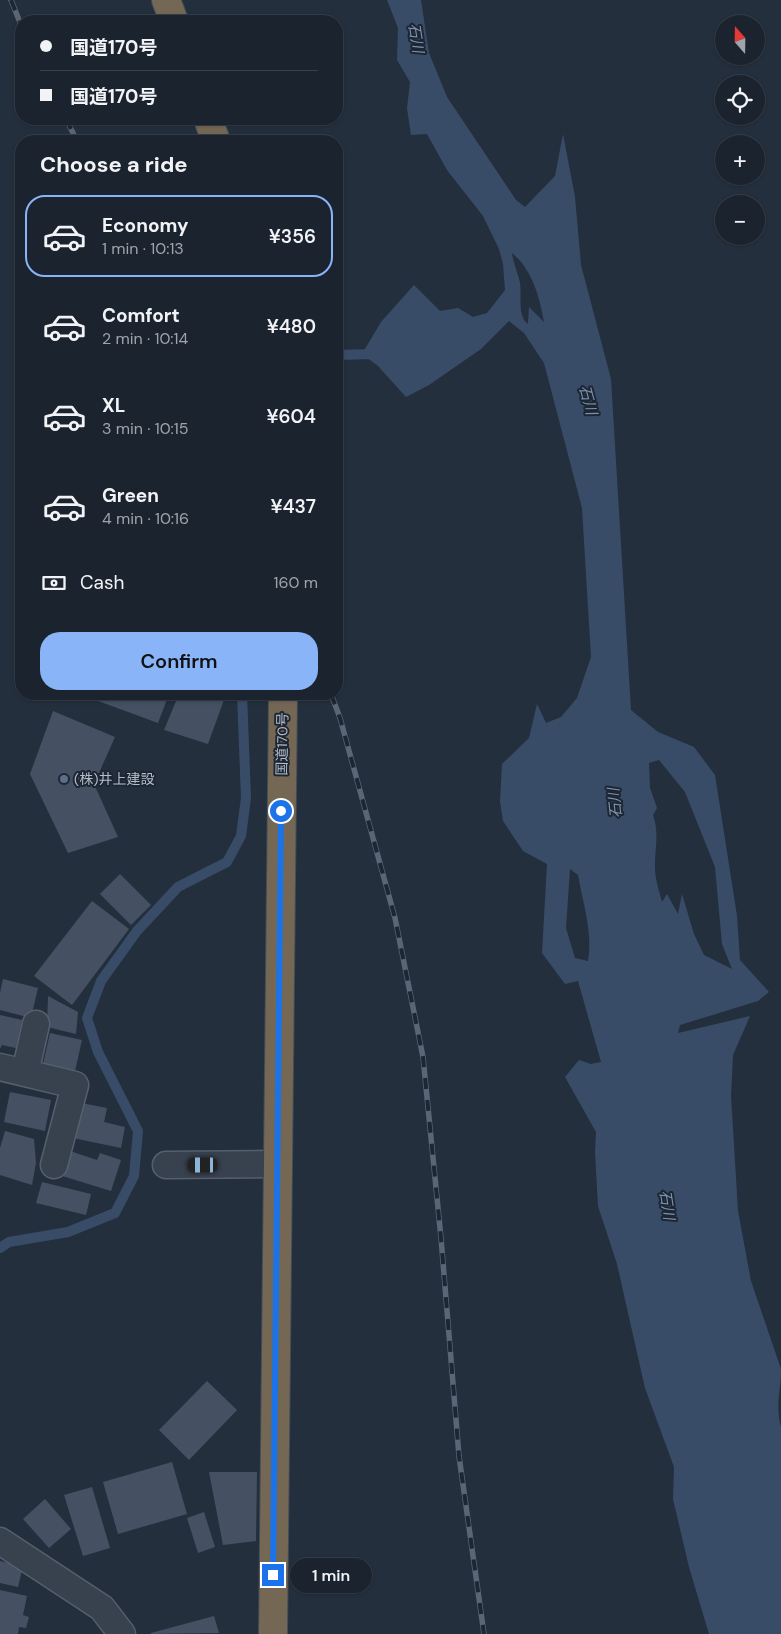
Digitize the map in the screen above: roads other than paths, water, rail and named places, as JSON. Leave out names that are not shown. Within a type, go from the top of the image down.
[{"type":"highway","points":[[166,0],[172,15]]},
{"type":"highway","name":"国道170号","points":[[273,1634],[282,700]]},
{"type":"street","points":[[36,1024],[12,1070],[75,1085],[54,1165]]},
{"type":"street","points":[[166,1165],[277,1164]]},
{"type":"street","points":[[0,1541],[102,1608],[122,1634]]},
{"type":"water","name":"石川","points":[[387,0],[421,0],[429,53],[447,97],[516,200],[525,207],[555,176],[563,134],[575,197],[581,265],[611,379],[631,710],[658,732],[694,747],[715,775],[737,916],[740,960],[769,992],[758,1001],[680,1025],[678,1033],[750,1016],[733,1055],[731,1096],[738,1211],[751,1281],[781,1369],[778,1405],[781,1427],[781,1634],[709,1634],[689,1567],[673,1499],[674,1467],[645,1388],[617,1264],[598,1206],[595,1152],[596,1132],[565,1077],[579,1060],[591,1064],[601,1062],[578,981],[565,984],[542,953],[547,864],[523,851],[503,821],[500,801],[502,764],[529,738],[537,704],[546,723],[561,717],[577,698],[591,657],[582,508],[544,363],[524,333],[509,321],[481,349],[429,385],[406,397],[378,366],[362,354],[381,322],[414,285],[440,311],[458,308],[473,317],[487,313],[505,290],[503,264],[499,249],[483,216],[447,170],[427,134],[411,135],[407,108],[410,82],[397,60],[398,28]],"holes":[[[512,253],[525,267],[534,284],[544,322],[529,307],[528,324],[522,316],[520,283]],[[659,760],[685,792],[715,867],[722,944],[732,969],[704,955],[694,934],[682,894],[678,914],[667,894],[662,902],[655,870],[656,831],[653,815],[657,808],[650,788],[649,763]],[[570,869],[578,875],[585,907],[589,939],[588,961],[575,958],[566,928]]]},
{"type":"waterway","points":[[343,355],[375,354]]},
{"type":"waterway","points":[[0,1248],[9,1242],[68,1232],[115,1213],[134,1176],[138,1131],[98,1052],[87,1018],[101,981],[137,931],[178,887],[227,862],[241,836],[246,798],[242,700]]},
{"type":"railway","points":[[11,0],[17,15]]},
{"type":"railway","points":[[69,125],[74,135]]},
{"type":"railway","points":[[333,700],[340,718],[395,918],[423,1057],[441,1238],[459,1456],[484,1634]]},
{"type":"place","name":"(株)井上建設","points":[[64,779]]}]
